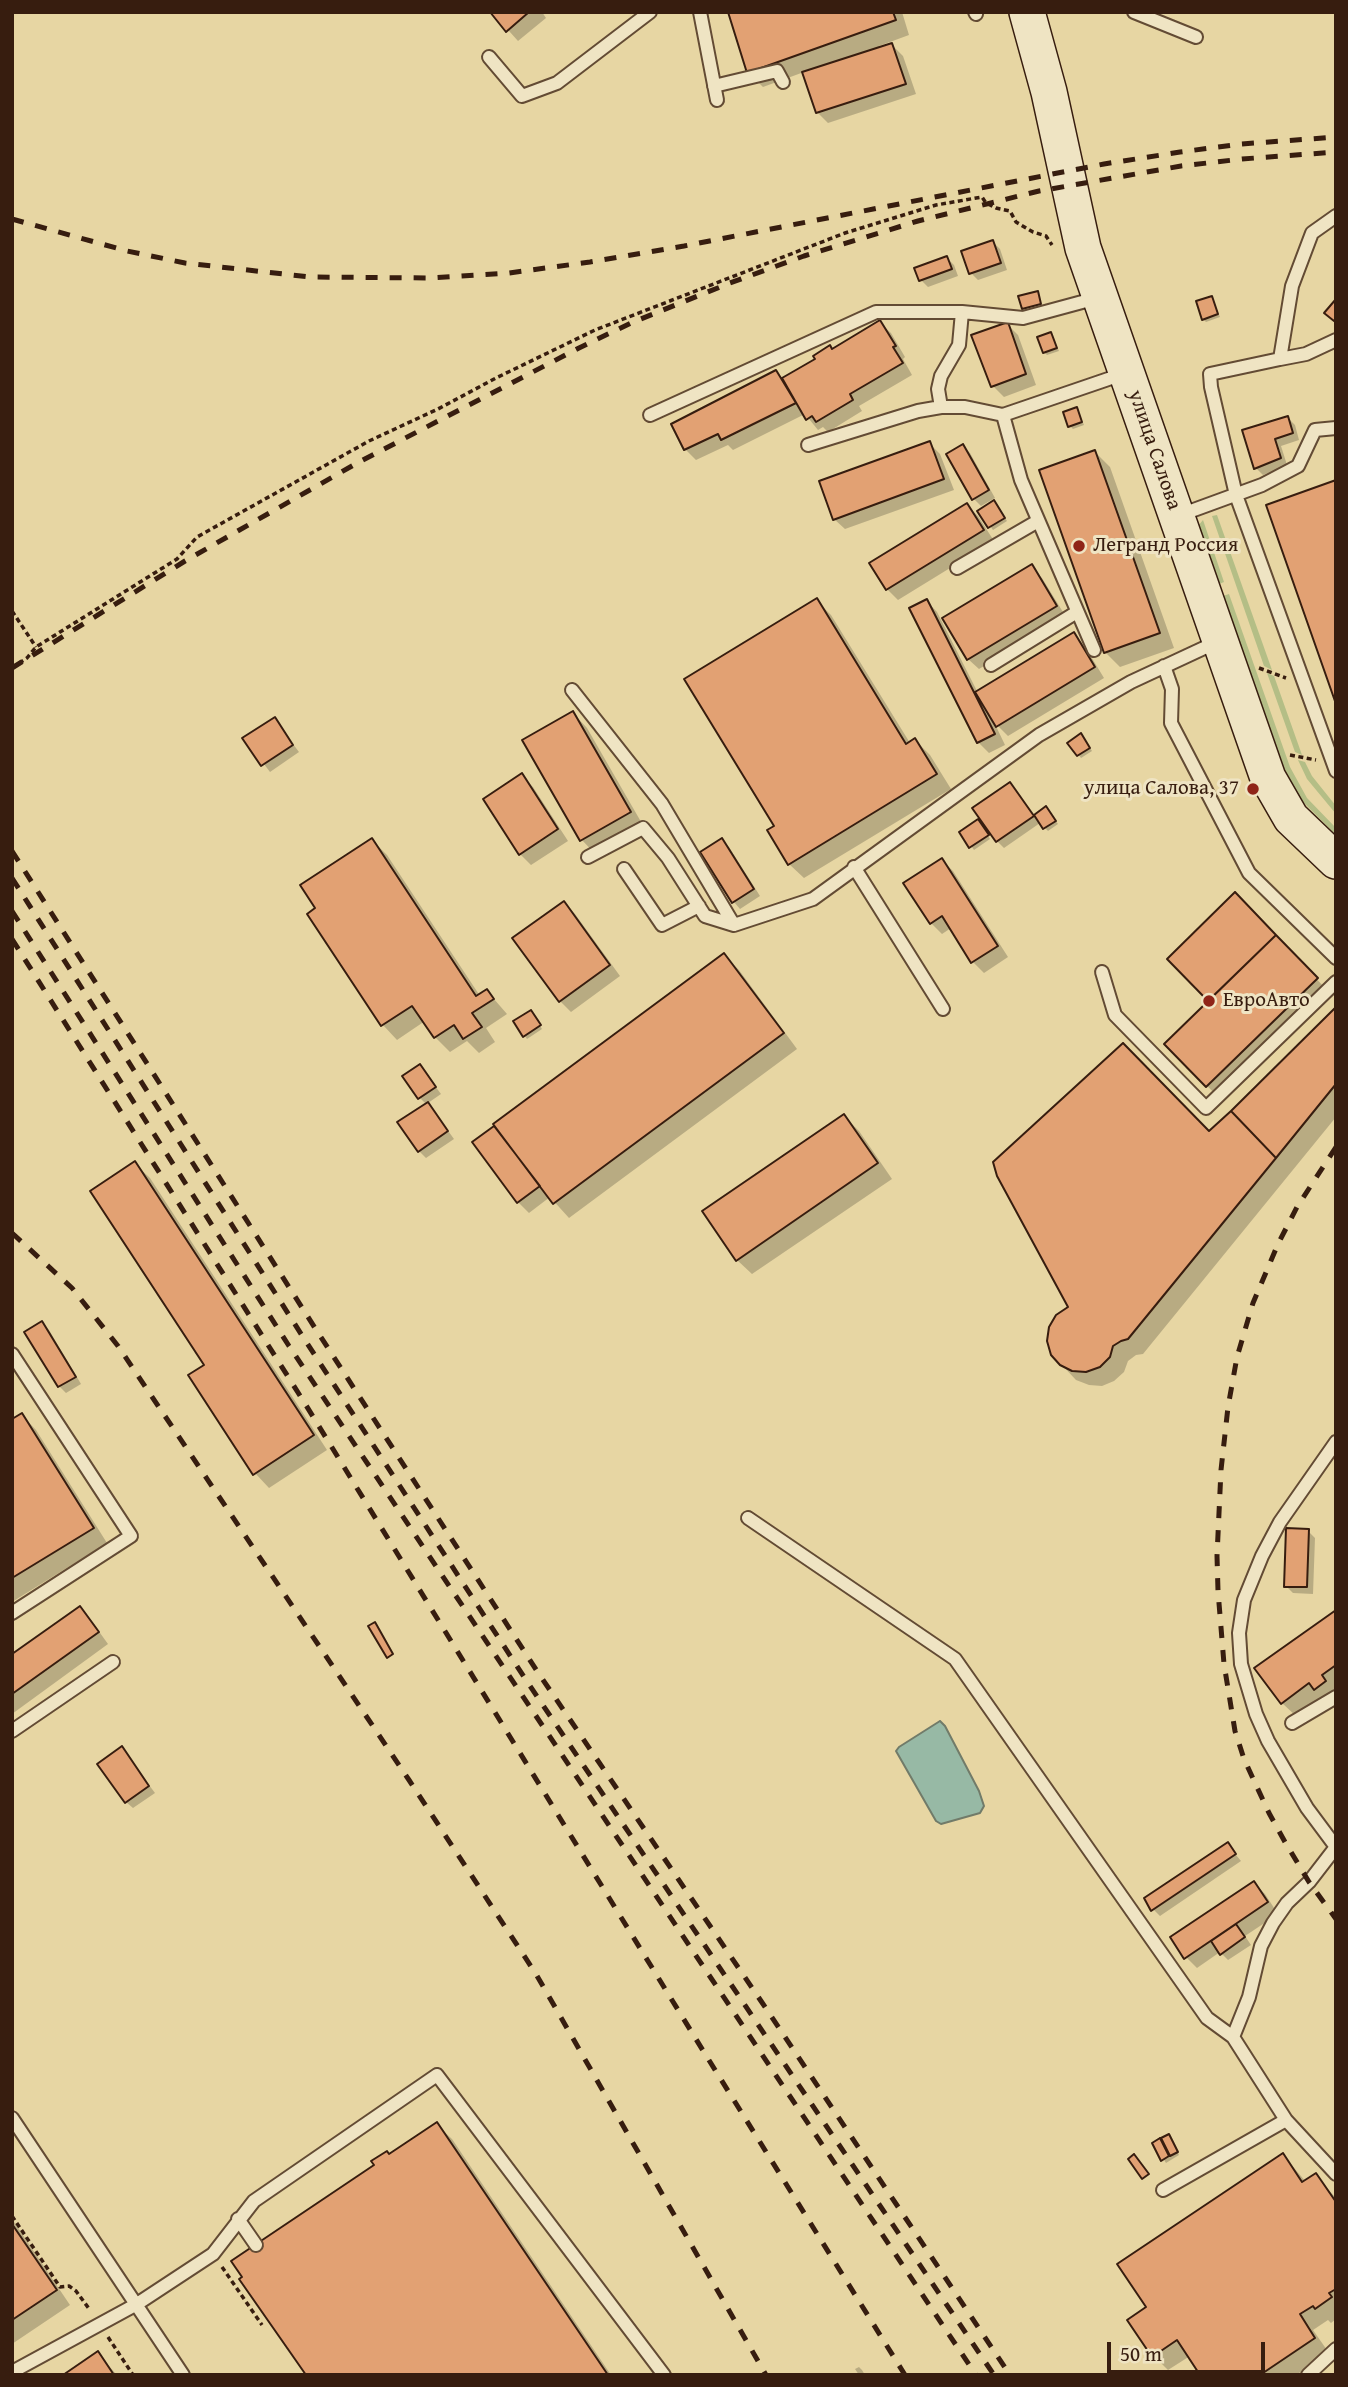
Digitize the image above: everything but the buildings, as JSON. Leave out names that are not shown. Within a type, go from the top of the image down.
[{"type":"street","name":"улица Салова","points":[[1027,12],[1049,92],[1083,248],[1273,790],[1291,818],[1336,861]]},
{"type":"lane","points":[[489,57],[522,96],[557,83],[650,12]]},
{"type":"lane","points":[[700,12],[717,100]]},
{"type":"lane","points":[[1134,12],[1196,37]]},
{"type":"lane","points":[[714,86],[777,71],[783,82]]},
{"type":"lane","points":[[1280,359],[1292,286],[1312,233],[1336,216]]},
{"type":"lane","points":[[650,415],[876,312],[962,312],[1023,318],[1101,297]]},
{"type":"lane","points":[[941,407],[938,388],[940,376],[959,345],[962,312]]},
{"type":"lane","points":[[1334,767],[1236,495],[1210,374],[1306,354],[1336,340]]},
{"type":"lane","points":[[808,445],[918,411],[941,407],[965,407],[1003,415],[1127,372]]},
{"type":"lane","points":[[1003,415],[1021,480],[1094,650]]},
{"type":"lane","points":[[1177,516],[1262,485],[1298,466],[1315,430],[1336,428]]},
{"type":"lane","points":[[957,568],[1038,521]]},
{"type":"lane","points":[[990,665],[1077,612]]},
{"type":"lane","points":[[588,857],[643,828],[668,858],[705,916],[734,925],[813,899],[853,867],[1039,735],[1131,682],[1220,641]]},
{"type":"lane","points":[[1164,666],[1172,688],[1171,723],[1249,873],[1336,958]]},
{"type":"lane","points":[[572,690],[662,804],[734,925]]},
{"type":"lane","points":[[853,867],[943,1009]]},
{"type":"lane","points":[[624,869],[662,925],[699,906]]},
{"type":"lane","points":[[1102,972],[1115,1015],[1206,1108],[1336,982]]},
{"type":"lane","points":[[12,1354],[131,1536],[12,1614]]},
{"type":"lane","points":[[1233,2037],[1249,1997],[1261,1946],[1273,1923],[1336,1847],[1301,1797],[1268,1741],[1256,1714],[1241,1664],[1239,1633],[1244,1600],[1262,1556],[1280,1522],[1336,1442]]},
{"type":"lane","points":[[748,1518],[955,1659],[1207,2018],[1233,2037],[1286,2120],[1336,2174]]},
{"type":"lane","points":[[12,1731],[113,1662]]},
{"type":"lane","points":[[1292,1723],[1336,1698]]},
{"type":"lane","points":[[12,2372],[137,2304],[213,2254],[254,2201],[437,2074],[664,2375]]},
{"type":"lane","points":[[12,2118],[183,2375]]},
{"type":"lane","points":[[1163,2190],[1286,2120]]},
{"type":"lane","points":[[238,2219],[256,2245]]},
{"type":"lane","points":[[1308,2375],[1336,2349]]},
{"type":"path","points":[[12,668],[27,658],[36,647],[177,559],[197,537],[369,441],[595,330],[845,233],[936,205],[982,197],[986,203],[996,208],[1010,211],[1017,222],[1032,232],[1046,236],[1057,253]]},
{"type":"path","points":[[12,611],[36,647]]},
{"type":"path","points":[[1259,668],[1303,684]]},
{"type":"path","points":[[1290,755],[1334,767]]},
{"type":"path","points":[[12,2216],[60,2287],[69,2286],[76,2291],[134,2375]]},
{"type":"path","points":[[213,2254],[262,2325]]},
{"type":"green space","points":[[1217,515],[1272,670],[1264,666],[1212,516]]},
{"type":"green space","points":[[1203,520],[1224,582],[1219,584],[1198,526]]},
{"type":"green space","points":[[1229,594],[1290,767],[1307,798],[1336,828],[1336,835],[1302,801],[1284,770],[1223,596]]},
{"type":"green space","points":[[1267,673],[1274,676],[1302,755],[1295,752]]},
{"type":"green space","points":[[1298,760],[1305,762],[1312,776],[1336,806],[1336,814],[1307,779]]},
{"type":"shaded area","points":[[940,1721],[979,1791],[984,1806],[980,1813],[941,1824],[936,1821],[896,1751]]},
{"type":"railway","points":[[12,219],[127,251],[185,263],[310,277],[430,278],[509,273],[590,262],[1104,164],[1180,152],[1241,144],[1336,137]]},
{"type":"railway","points":[[12,668],[185,561],[359,462],[579,348],[631,323],[730,283],[804,256],[918,221],[1039,191],[1181,166],[1336,152]]},
{"type":"railway","points":[[12,851],[537,1671],[1010,2375]]},
{"type":"railway","points":[[12,878],[303,1337],[526,1680],[994,2375]]},
{"type":"railway","points":[[12,911],[289,1346],[976,2375]]},
{"type":"railway","points":[[12,939],[304,1402],[905,2375]]},
{"type":"railway","points":[[1336,1147],[1297,1207],[1278,1244],[1253,1303],[1237,1357],[1221,1470],[1217,1556],[1224,1664],[1235,1731],[1244,1759],[1285,1842],[1336,1919]]},
{"type":"railway","points":[[12,1233],[72,1288],[118,1346],[409,1780],[536,1974],[766,2375]]},
{"type":"place","name":"Легранд Россия","points":[[1079,546]]},
{"type":"place","name":"улица Салова, 37","points":[[1253,789]]},
{"type":"place","name":"ЕвроАвто","points":[[1209,1001]]}]
